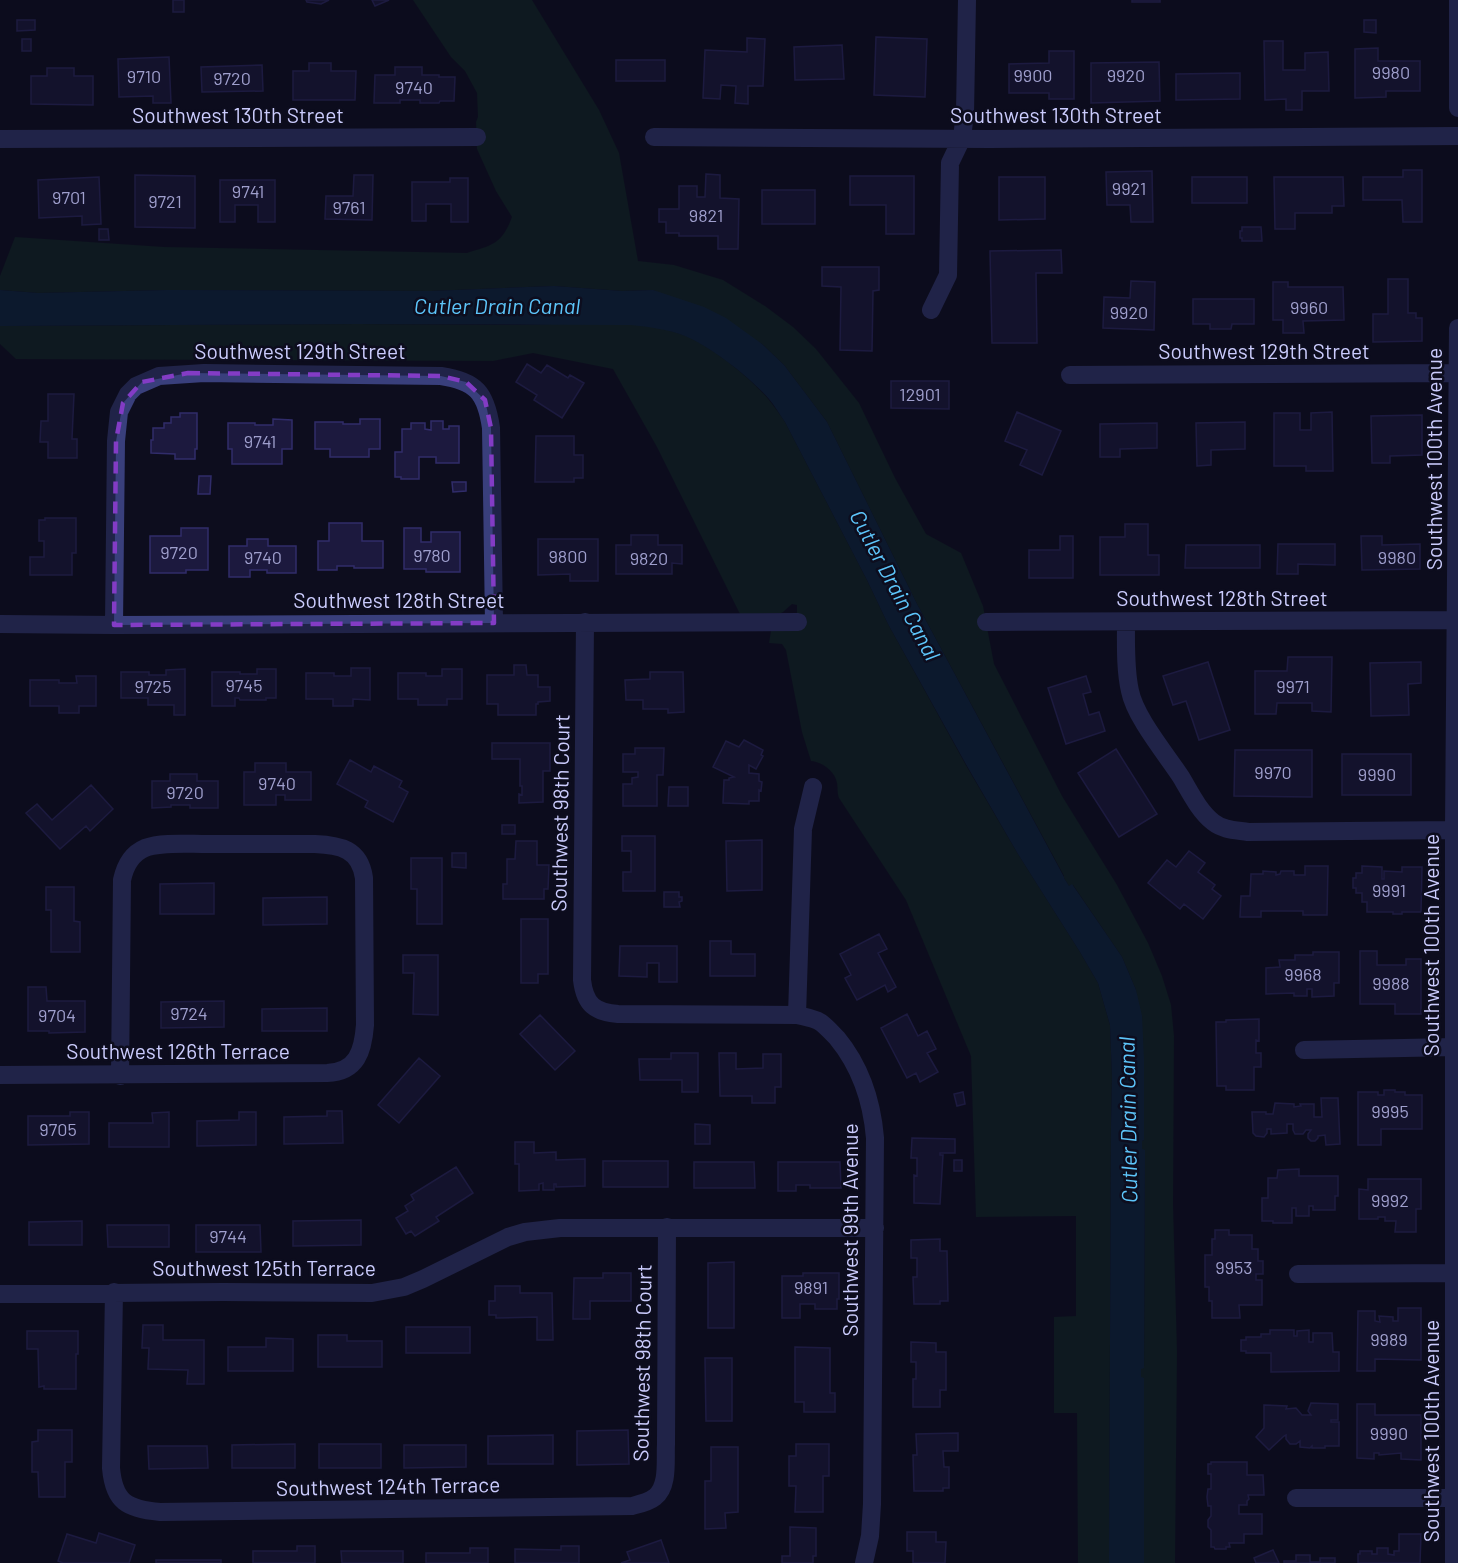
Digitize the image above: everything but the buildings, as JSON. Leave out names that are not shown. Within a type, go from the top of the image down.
[{"type":"street","points":[[931,310],[948,275],[950,164],[962,138],[965,113],[967,0]]},
{"type":"street","points":[[1458,0],[1458,108]]},
{"type":"street","name":"Southwest 130th Street","points":[[654,137],[1458,136]]},
{"type":"street","name":"Southwest 130th Street","points":[[0,139],[477,137]]},
{"type":"street","name":"Southwest 100th Avenue","points":[[1454,1563],[1456,933],[1454,830],[1458,328]]},
{"type":"street","name":"Southwest 129th Street","points":[[114,625],[116,441],[119,412],[128,394],[136,386],[159,376],[204,373],[441,376],[466,382],[481,394],[489,413],[491,428],[494,623]]},
{"type":"street","name":"Southwest 129th Street","points":[[1070,375],[1457,373]]},
{"type":"street","name":"Southwest 128th Street","points":[[986,622],[1457,620]]},
{"type":"street","name":"Southwest 98th Court","points":[[585,622],[582,980],[589,1003],[599,1011],[618,1014],[797,1015]]},
{"type":"street","name":"Southwest 128th Street","points":[[0,624],[798,622]]},
{"type":"street","points":[[1126,622],[1126,657],[1129,689],[1133,701],[1151,733],[1204,812],[1215,824],[1233,830],[1267,832],[1454,830]]},
{"type":"street","points":[[797,1015],[802,830],[813,787]]},
{"type":"street","name":"Southwest 126th Terrace","points":[[0,1075],[120,1076],[334,1073],[347,1068],[353,1064],[361,1051],[365,1025],[364,878],[356,856],[326,844],[176,844],[152,846],[135,855],[127,864],[122,888],[120,1076]]},
{"type":"street","name":"Southwest 99th Avenue","points":[[797,1015],[819,1022],[830,1030],[851,1059],[867,1094],[874,1122],[872,1504],[870,1536],[864,1563]]},
{"type":"street","points":[[1304,1050],[1454,1047]]},
{"type":"street","name":"Southwest 98th Court","points":[[656,1497],[663,1485],[666,1444],[667,1227]]},
{"type":"street","name":"Southwest 125th Terrace","points":[[0,1294],[372,1293],[404,1287],[500,1240],[525,1232],[560,1228],[875,1228]]},
{"type":"street","points":[[1298,1274],[1454,1273]]},
{"type":"street","name":"Southwest 124th Terrace","points":[[114,1292],[111,1468],[114,1485],[122,1500],[139,1509],[159,1512],[620,1508],[644,1503],[656,1497]]},
{"type":"street","points":[[1296,1498],[1455,1498]]},
{"type":"highlighted area","points":[[188,373],[441,376],[466,382],[485,400],[491,428],[494,623],[114,625],[116,441],[123,403],[142,382]]},
{"type":"green space","points":[[413,0],[532,0],[599,110],[619,153],[638,261],[674,265],[723,280],[765,306],[793,327],[816,349],[859,403],[895,478],[926,534],[961,553],[983,606],[994,664],[1062,796],[1117,885],[1148,943],[1171,1005],[1174,1036],[1173,1204],[1177,1352],[1175,1563],[1144,1563],[1144,1378],[1141,1378],[1141,1368],[1144,1368],[1145,1150],[1142,1150],[1144,1140],[1136,990],[1122,957],[1073,885],[1069,886],[1064,878],[917,604],[827,422],[784,365],[762,344],[653,290],[622,291],[554,286],[431,291],[168,290],[38,293],[0,290],[0,276],[15,237],[164,247],[467,253],[496,242],[504,233],[512,217],[496,191],[477,149],[477,93],[465,71],[451,57]]},
{"type":"green space","points":[[604,323],[648,326],[668,330],[696,341],[731,364],[762,392],[785,422],[888,624],[967,767],[1098,983],[1110,1025],[1112,1077],[1109,1563],[1078,1563],[1077,1413],[1054,1413],[1054,1317],[1076,1316],[1076,1216],[976,1217],[971,1056],[906,900],[839,798],[834,775],[824,765],[811,761],[802,732],[786,650],[782,644],[769,643],[771,631],[797,631],[797,605],[792,604],[781,613],[740,614],[657,447],[613,369],[533,353],[493,361],[16,359],[0,344],[0,326]]},
{"type":"water","name":"Cutler Drain Canal","points":[[554,286],[622,291],[653,290],[704,307],[726,318],[762,344],[784,365],[827,422],[917,604],[1064,878],[1069,886],[1072,884],[1122,957],[1136,990],[1142,1016],[1144,1060],[1142,1149],[1145,1150],[1144,1368],[1141,1369],[1141,1377],[1144,1378],[1144,1563],[1109,1563],[1112,1077],[1110,1025],[1098,983],[1018,854],[967,766],[888,624],[785,422],[769,399],[730,363],[695,341],[672,332],[631,325],[0,326],[0,290],[38,293],[168,290],[431,291]]}]
